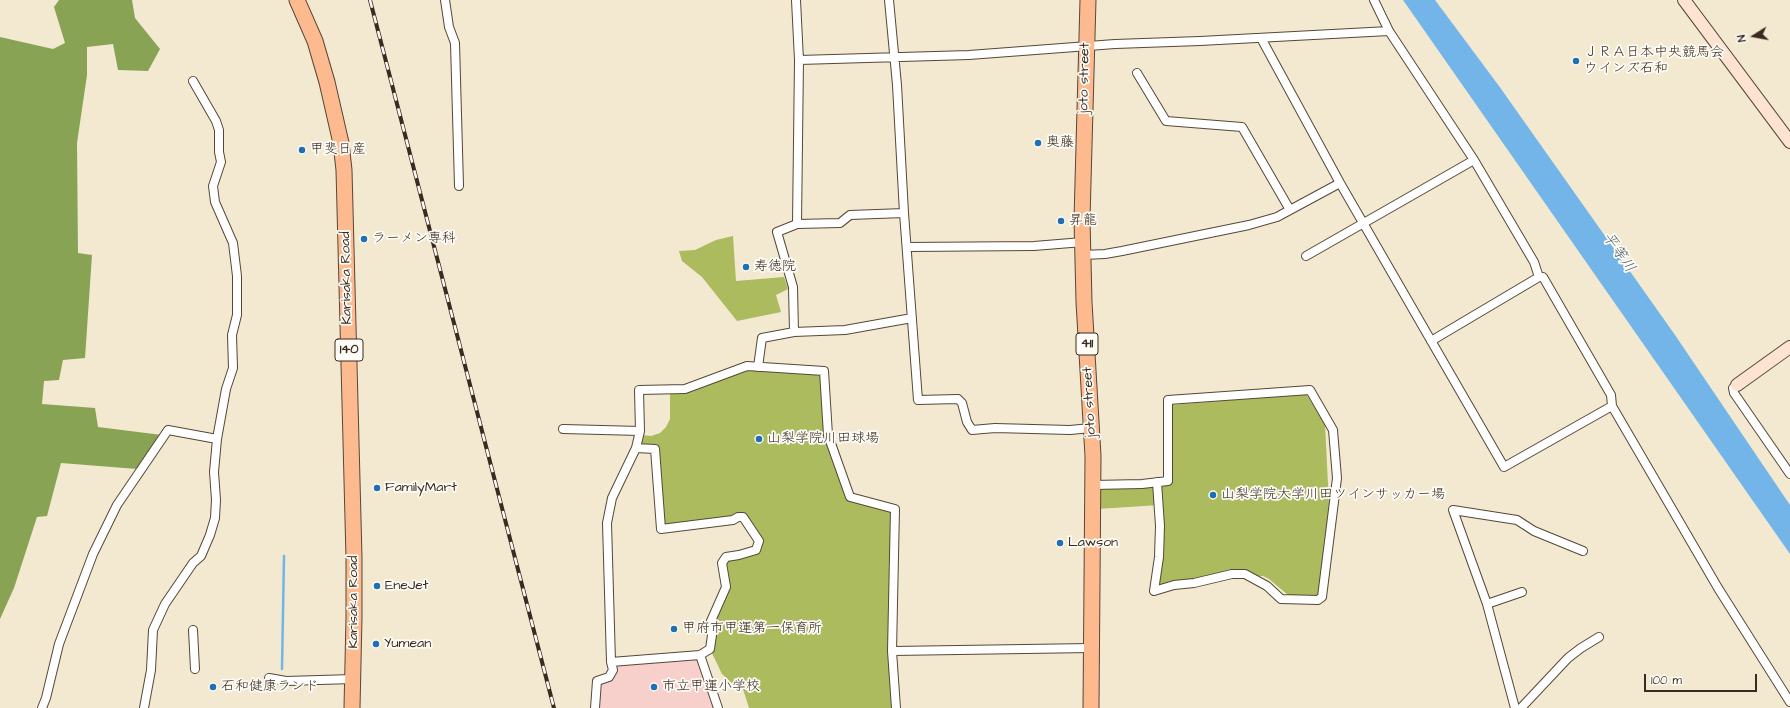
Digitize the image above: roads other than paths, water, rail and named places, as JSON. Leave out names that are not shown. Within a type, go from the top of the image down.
[{"type":"highway","name":"Karisaka Road","points":[[297,0],[315,41],[327,82],[341,143],[344,170],[353,545],[352,708]]},
{"type":"highway","name":"joto street","points":[[1088,0],[1083,248],[1093,485],[1091,708]]},
{"type":"street","points":[[445,0],[449,27],[455,43],[459,186]]},
{"type":"street","points":[[796,0],[799,60],[797,224]]},
{"type":"street","points":[[889,0],[918,400],[958,399],[962,403],[967,422],[972,430],[995,428],[1070,430],[1091,428]]},
{"type":"street","points":[[1374,0],[1377,10],[1390,31],[1474,160],[1534,262],[1540,277],[1543,277],[1611,395],[1612,406],[1718,588],[1790,702]]},
{"type":"street","points":[[1684,0],[1790,142]]},
{"type":"street","points":[[799,60],[969,55],[1115,44],[1390,31]]},
{"type":"street","points":[[1261,38],[1340,183],[1504,468],[1612,406]]},
{"type":"street","points":[[1137,74],[1166,121],[1242,127],[1290,210]]},
{"type":"street","points":[[144,708],[151,670],[153,630],[165,604],[193,563],[200,556],[210,535],[216,500],[214,472],[217,439],[226,389],[233,368],[232,335],[237,315],[237,276],[233,243],[215,202],[213,186],[221,162],[219,152],[219,130],[216,121],[193,81]]},
{"type":"street","points":[[1306,256],[1474,160]]},
{"type":"street","points":[[907,247],[1034,246],[1083,248],[1106,254],[1248,226],[1277,217],[1340,183]]},
{"type":"street","points":[[794,332],[793,287],[777,232],[797,224],[840,223],[850,215],[904,212]]},
{"type":"street","points":[[1431,340],[1540,277]]},
{"type":"street","points":[[758,367],[762,338],[794,332],[845,330],[912,318]]},
{"type":"street","points":[[1790,347],[1733,388],[1734,393],[1790,474]]},
{"type":"street","points":[[595,708],[597,681],[609,677],[613,670],[611,662],[607,523],[612,498],[636,448],[640,431],[639,390],[685,389],[747,366],[824,371],[828,435],[850,497],[895,509],[892,651],[896,708]]},
{"type":"street","points":[[1093,485],[1168,481],[1168,400],[1310,390],[1333,430],[1338,478],[1322,597],[1318,600],[1281,599],[1267,586],[1245,574],[1232,574],[1194,583],[1174,585],[1154,591],[1160,549],[1157,482]]},
{"type":"street","points":[[563,429],[640,431]]},
{"type":"street","points":[[42,708],[46,698],[59,644],[69,616],[93,554],[117,505],[168,430],[217,439]]},
{"type":"street","points":[[611,662],[700,655],[710,649],[712,635],[711,621],[726,587],[722,563],[726,557],[756,550],[759,541],[743,516],[738,516],[733,520],[661,529],[655,449],[636,448]]},
{"type":"street","points":[[1516,708],[1487,604],[1453,510],[1517,520],[1534,531],[1583,551]]},
{"type":"street","points":[[1487,604],[1522,592]]},
{"type":"street","points":[[193,630],[196,669]]},
{"type":"street","points":[[1521,708],[1568,658],[1580,648],[1599,637]]},
{"type":"street","points":[[892,651],[1091,648]]},
{"type":"street","points":[[700,655],[718,708]]},
{"type":"street","points":[[269,678],[286,681],[353,679]]},
{"type":"water","points":[[1403,0],[1435,0],[1499,86],[1675,335],[1790,505],[1790,554]]},
{"type":"waterway","points":[[282,669],[284,556]]},
{"type":"railway","points":[[370,0],[554,708]]},
{"type":"place","name":"ＪＲＡ日本中央競馬会 ウインズ石和","points":[[1576,61]]},
{"type":"place","name":"奥藤","points":[[1038,143]]},
{"type":"place","name":"甲斐日産","points":[[302,150]]},
{"type":"place","name":"昇龍","points":[[1061,221]]},
{"type":"place","name":"ラーメン専科","points":[[364,239]]},
{"type":"place","name":"寿徳院","points":[[746,267]]},
{"type":"place","name":"山梨学院川田球場","points":[[759,439]]},
{"type":"place","name":"FamilyMart","points":[[377,488]]},
{"type":"place","name":"山梨学院大学川田ツインサッカー場","points":[[1213,495]]},
{"type":"place","name":"Lawson","points":[[1060,543]]},
{"type":"place","name":"EneJet","points":[[377,586]]},
{"type":"place","name":"甲府市甲運第一保育所","points":[[674,629]]},
{"type":"place","name":"Yumean","points":[[376,644]]},
{"type":"place","name":"石和健康ランド","points":[[213,687]]},
{"type":"place","name":"市立甲運小学校","points":[[654,687]]},
{"type":"water label","name":"平等川","points":[[1618,253]]}]
